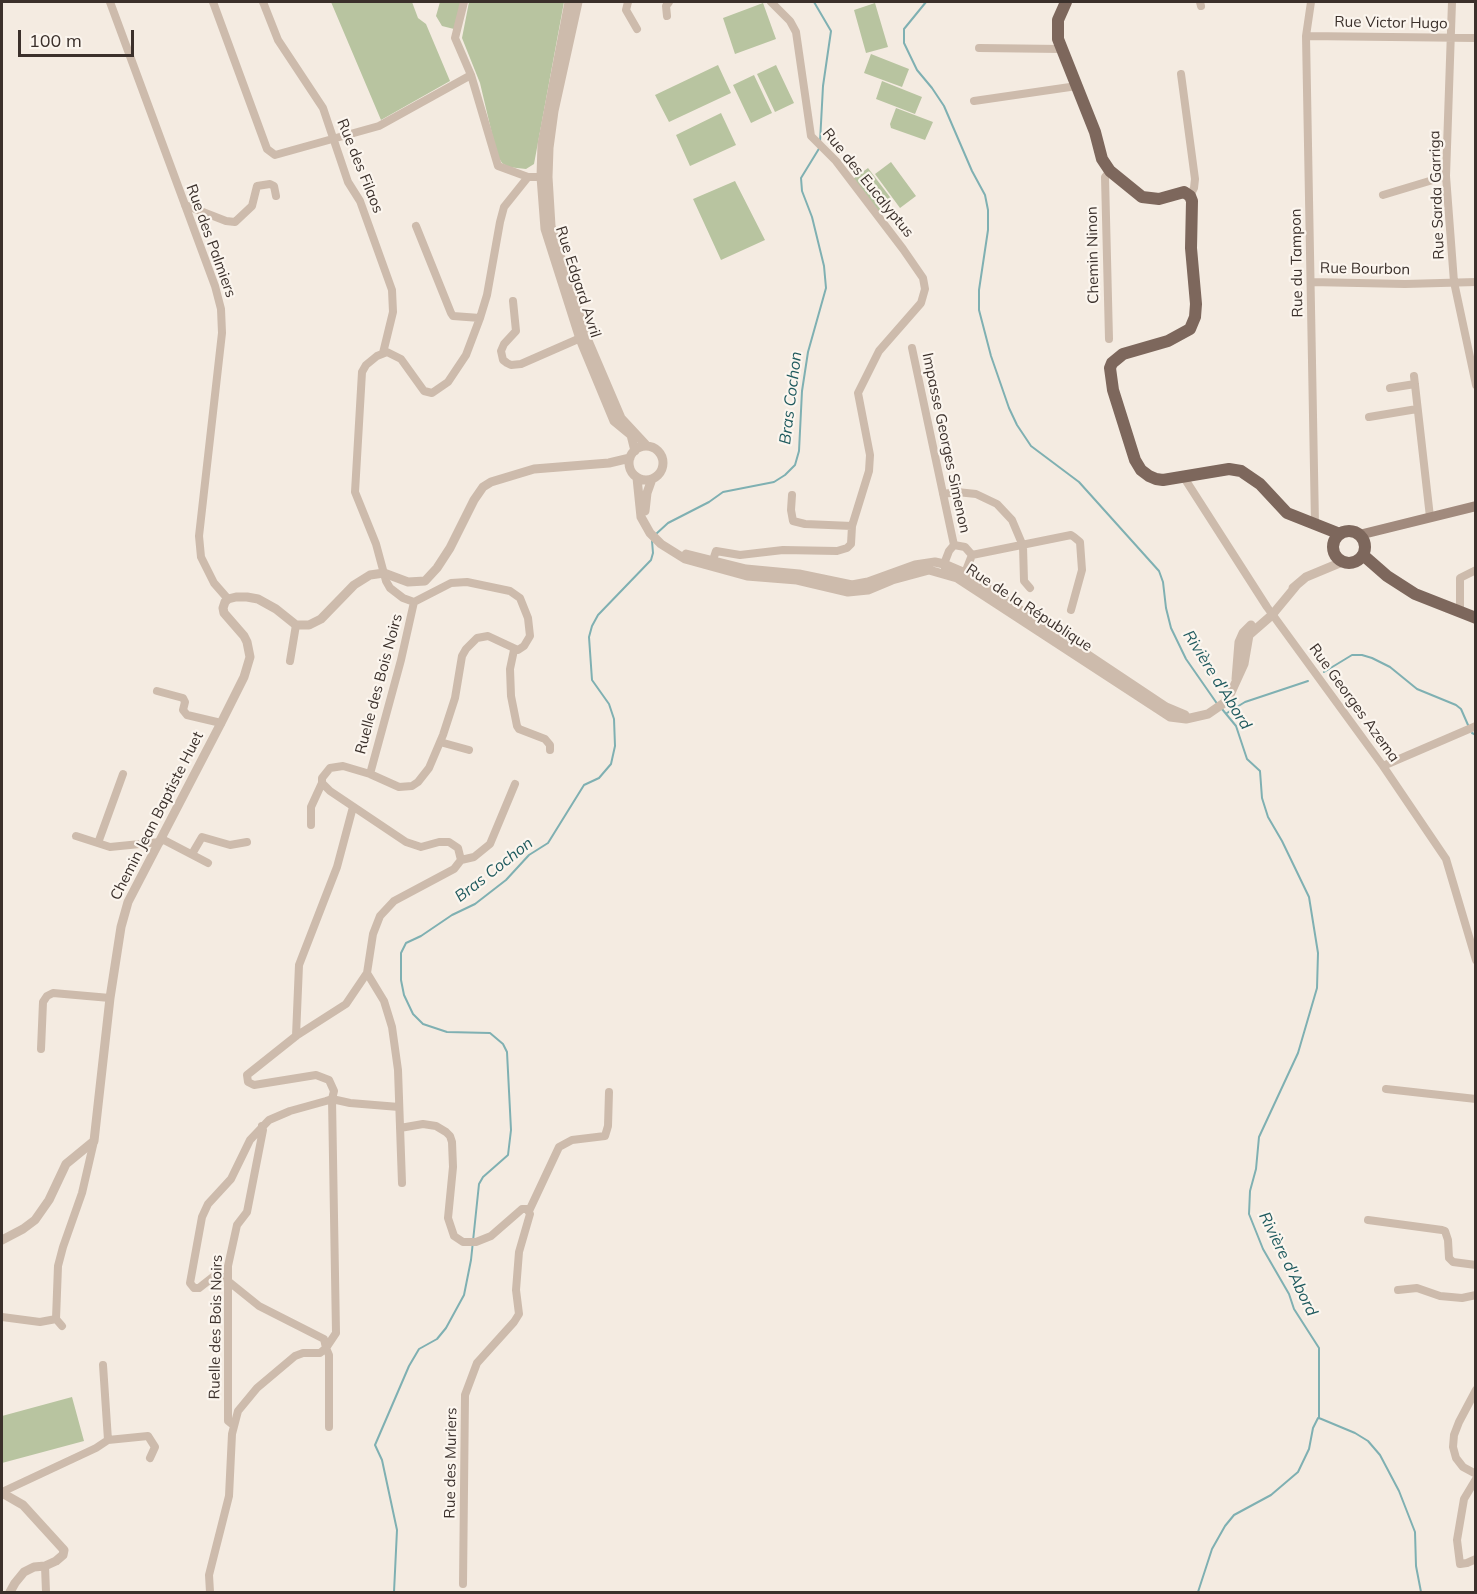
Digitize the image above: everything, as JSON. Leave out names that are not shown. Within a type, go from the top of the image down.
[{"type":"main road","points":[[1066,2],[1062,7],[1057,30],[1061,49],[1095,132],[1102,159],[1110,171],[1142,197],[1159,199],[1184,192],[1190,196],[1192,201],[1191,248],[1196,304],[1195,317],[1190,329],[1180,336],[1123,354],[1112,363],[1110,375],[1135,460],[1141,470],[1149,477],[1156,479],[1229,469],[1241,471],[1260,484],[1287,513],[1335,535],[1350,531],[1364,536],[1476,506]]},
{"type":"main road","points":[[1335,535],[1333,550],[1338,558],[1359,559],[1415,594],[1476,618]]},
{"type":"main road","points":[[1359,559],[1365,545],[1364,536]]},
{"type":"street","name":"Rue des Palmiers","points":[[110,2],[215,286],[221,309],[222,333],[199,536],[201,557],[214,583],[228,599]]},
{"type":"street","points":[[213,2],[267,149],[275,155],[379,126],[471,75]]},
{"type":"street","name":"Rue des Filaos","points":[[263,2],[284,50],[318,98],[348,182],[360,201],[392,290],[393,312],[383,353]]},
{"type":"street","points":[[464,2],[455,38],[471,75],[498,166],[528,177],[544,177]]},
{"type":"street","name":"Rue Edgard Avril","points":[[569,2],[542,144],[544,177],[551,226],[583,337],[614,422],[631,435],[633,454]]},
{"type":"street","name":"Rue Edgard Avril","points":[[544,177],[554,111],[578,2]]},
{"type":"street","points":[[628,2],[626,10],[637,29]]},
{"type":"street","points":[[667,16],[666,6],[669,2]]},
{"type":"street","name":"Rue des Eucalyptus","points":[[771,2],[790,21],[796,32],[811,136],[836,161],[903,249],[922,278],[926,289],[921,303],[879,351],[858,393],[863,425],[869,441],[869,471],[852,526]]},
{"type":"street","name":"Rue du Tampon","points":[[1311,2],[1305,36],[1315,524]]},
{"type":"street","name":"Rue Sarda Garriga","points":[[1452,2],[1446,176],[1454,282],[1476,385]]},
{"type":"street","name":"Rue Victor Hugo","points":[[1305,36],[1476,38]]},
{"type":"street","points":[[979,48],[1061,49]]},
{"type":"street","points":[[1181,74],[1195,179],[1190,196]]},
{"type":"street","points":[[974,101],[1077,86]]},
{"type":"street","name":"Chemin Ninon","points":[[1109,339],[1105,177],[1110,171]]},
{"type":"street","points":[[1383,195],[1446,176]]},
{"type":"street","points":[[311,825],[311,807],[324,774],[330,768],[343,766],[370,774],[399,787],[412,786],[425,773],[440,742],[455,698],[462,656],[477,638],[488,636],[514,650],[525,646],[528,642],[531,630],[528,618],[520,598],[510,591],[466,582],[451,583],[414,602],[396,594],[390,588],[355,492],[360,379],[366,364],[383,353],[394,355],[401,359],[424,392],[432,393],[448,382],[466,355],[480,318],[487,295],[504,207],[528,177]]},
{"type":"street","points":[[185,205],[226,221],[235,222],[252,206],[257,186],[265,184],[274,186],[276,196]]},
{"type":"street","points":[[416,226],[453,316],[480,318]]},
{"type":"street","name":"Rue Bourbon","points":[[1311,282],[1405,284],[1476,282]]},
{"type":"street","points":[[513,301],[516,331],[501,351],[503,360],[507,363],[521,364],[583,337]]},
{"type":"street","name":"Rue Edgard Avril","points":[[583,337],[621,418],[647,446]]},
{"type":"street","name":"Impasse Georges Simenon","points":[[912,348],[954,545]]},
{"type":"street","points":[[1390,388],[1414,380],[1430,517]]},
{"type":"street","points":[[1369,417],[1418,410]]},
{"type":"street","points":[[228,599],[247,597],[258,599],[276,609],[296,625],[304,626],[317,622],[360,581],[377,573],[384,573],[408,582],[424,581],[450,548],[474,500],[491,482],[534,469],[609,463],[647,446],[658,451],[663,461],[661,472],[652,479],[642,480],[609,463]]},
{"type":"street","points":[[633,454],[634,474]]},
{"type":"street","name":"Rue de la République","points":[[634,474],[641,517],[653,538],[661,544],[747,576],[797,580],[848,592],[868,590],[892,580],[929,570],[961,576]]},
{"type":"street","name":"Rue Georges Azema","points":[[1183,476],[1270,612],[1383,766],[1446,859],[1476,960]]},
{"type":"street","points":[[647,528],[645,501],[652,479]]},
{"type":"street","points":[[943,494],[957,492],[976,494],[997,504],[1012,520],[1023,546],[1023,577],[1030,588]]},
{"type":"street","points":[[711,563],[716,551],[740,555],[783,550],[842,550],[851,544],[852,526],[805,524],[793,521],[790,510],[792,495]]},
{"type":"street","points":[[972,555],[1071,535],[1080,542],[1082,570],[1071,610]]},
{"type":"street","points":[[947,574],[944,564],[954,545],[965,547],[972,555]]},
{"type":"street","points":[[961,576],[972,555]]},
{"type":"street","name":"Rue de la République","points":[[711,563],[799,574],[852,585],[868,582],[915,565],[934,562],[944,564],[1166,707],[1186,715],[1197,716],[1217,710],[1229,697],[1244,664],[1249,635],[1306,577],[1325,569],[1338,558]]},
{"type":"street","points":[[1460,612],[1460,578],[1476,570]]},
{"type":"street","name":"Chemin Jean Baptiste Huet","points":[[94,1141],[110,998],[125,912],[134,888],[244,677],[250,657],[248,642],[224,613],[223,605],[228,599]]},
{"type":"street","name":"Ruelle des Bois Noirs","points":[[370,774],[414,602]]},
{"type":"street","points":[[290,661],[296,625]]},
{"type":"street","points":[[514,650],[510,669],[511,696],[517,726],[519,729],[545,739],[549,742],[550,750]]},
{"type":"street","points":[[157,691],[183,698],[186,702],[183,710],[187,715],[221,723]]},
{"type":"street","points":[[1383,766],[1476,726]]},
{"type":"street","points":[[440,742],[469,750]]},
{"type":"street","points":[[98,843],[123,774]]},
{"type":"street","points":[[210,1593],[209,1575],[229,1496],[233,1425],[238,1411],[257,1388],[295,1356],[303,1353],[320,1353],[336,1333],[332,1099],[334,1091],[329,1080],[316,1075],[254,1085],[248,1082],[246,1077],[249,1070],[346,1004],[367,973],[373,934],[381,916],[394,901],[454,869],[460,860],[458,848],[449,842],[414,846],[353,807],[322,783]]},
{"type":"street","points":[[460,860],[474,857],[490,844],[515,784]]},
{"type":"street","points":[[296,1036],[299,965],[337,867],[353,807]]},
{"type":"street","points":[[76,836],[115,847],[161,840],[208,863]]},
{"type":"street","points":[[192,854],[202,837],[230,845],[247,842]]},
{"type":"street","points":[[367,973],[384,1001],[392,1027],[398,1070],[402,1184]]},
{"type":"street","points":[[41,1049],[43,1002],[47,996],[53,993],[110,998]]},
{"type":"street","points":[[1386,1089],[1476,1099]]},
{"type":"street","name":"Rue des Muriers","points":[[463,1584],[465,1395],[477,1363],[519,1314],[516,1290],[519,1252],[530,1216],[529,1210],[559,1147],[572,1140],[605,1136],[608,1126],[609,1092]]},
{"type":"street","points":[[329,1427],[329,1355],[324,1340],[259,1306],[223,1277],[216,1276],[199,1288],[191,1285],[202,1217],[208,1204],[231,1179],[250,1140],[269,1120],[290,1111],[332,1099],[399,1107]]},
{"type":"street","points":[[400,1128],[423,1124],[436,1126],[450,1136],[453,1167],[448,1218],[454,1236],[463,1242],[474,1242],[491,1236],[522,1209],[529,1210]]},
{"type":"street","name":"Ruelle des Bois Noirs","points":[[233,1425],[228,1421],[228,1266],[237,1225],[247,1212],[262,1126]]},
{"type":"street","points":[[2,1240],[23,1229],[40,1214],[50,1200],[62,1170],[94,1141]]},
{"type":"street","points":[[62,1326],[56,1319],[58,1266],[82,1193],[94,1141]]},
{"type":"street","points":[[1368,1220],[1445,1231],[1449,1258],[1454,1262],[1476,1265]]},
{"type":"street","points":[[1398,1290],[1418,1288],[1440,1296],[1462,1298],[1476,1295]]},
{"type":"street","points":[[2,1317],[40,1322],[56,1319]]},
{"type":"street","points":[[103,1365],[108,1440]]},
{"type":"street","points":[[1476,1390],[1459,1422],[1454,1435],[1453,1447],[1462,1467],[1476,1474]]},
{"type":"street","points":[[2,1492],[96,1448],[108,1440],[148,1436],[155,1448],[150,1458]]},
{"type":"street","points":[[1476,1479],[1464,1499],[1457,1540],[1458,1559],[1461,1564],[1476,1559]]},
{"type":"street","points":[[2,1492],[23,1505],[63,1547],[64,1552],[61,1557],[45,1566],[29,1569],[15,1583],[10,1593]]},
{"type":"street","points":[[45,1566],[46,1593]]},
{"type":"green space","points":[[331,2],[412,2],[418,18],[426,24],[450,81],[381,120]]},
{"type":"green space","points":[[440,2],[461,2],[454,29],[442,26],[436,16]]},
{"type":"green space","points":[[469,2],[564,2],[534,164],[526,169],[508,167],[497,155],[480,83],[462,38]]},
{"type":"green space","points":[[763,3],[776,39],[735,54],[723,18]]},
{"type":"green space","points":[[875,3],[888,47],[866,53],[854,10]]},
{"type":"green space","points":[[871,54],[909,69],[902,87],[864,73]]},
{"type":"green space","points":[[718,65],[731,93],[669,122],[655,95]]},
{"type":"green space","points":[[776,65],[794,103],[775,112],[757,74]]},
{"type":"green space","points":[[754,75],[772,113],[751,123],[733,85]]},
{"type":"green space","points":[[882,81],[922,97],[915,114],[876,99]]},
{"type":"green space","points":[[896,108],[933,122],[925,140],[891,128],[890,124]]},
{"type":"green space","points":[[721,113],[736,145],[690,166],[676,135]]},
{"type":"green space","points":[[891,162],[916,196],[900,208],[875,174]]},
{"type":"green space","points":[[868,168],[893,201],[878,212],[853,179]]},
{"type":"green space","points":[[735,181],[765,240],[721,260],[693,199]]},
{"type":"green space","points":[[72,1397],[84,1441],[2,1463],[2,1416]]},
{"type":"waterway","name":"Bras Cochon","points":[[814,2],[831,31],[823,86],[820,142]]},
{"type":"waterway","name":"Rivière d'Abord","points":[[926,2],[904,29],[904,43],[917,70],[944,106],[985,195],[988,230],[979,290],[979,310],[991,356],[1009,408],[1031,446],[1079,482],[1159,571],[1171,628],[1186,659],[1218,705]]},
{"type":"waterway","name":"Bras Cochon","points":[[656,534],[668,523],[709,502],[723,492],[774,482],[795,465],[799,451],[802,391],[808,352],[826,288],[824,266],[812,217],[802,191],[801,178],[820,147]]},
{"type":"waterway","name":"Bras Cochon","points":[[394,1592],[397,1530],[382,1460],[375,1445],[409,1366],[419,1349],[437,1339],[446,1328],[464,1295],[471,1260],[479,1184],[483,1177],[508,1155],[511,1130],[507,1052],[503,1044],[490,1033],[447,1032],[423,1024],[413,1014],[404,995],[401,980],[401,953],[406,943],[475,904],[506,880],[529,855],[548,843],[584,785],[599,778],[611,764],[615,746],[614,719],[609,704],[592,680],[589,637],[598,615],[651,560],[652,541]]},
{"type":"waterway","points":[[1324,672],[1352,655],[1372,658],[1390,667],[1417,689],[1456,705],[1461,709],[1468,725]]},
{"type":"waterway","points":[[1227,713],[1245,702],[1308,681]]},
{"type":"waterway","name":"Rivière d'Abord","points":[[1222,709],[1236,726],[1247,759],[1260,771],[1262,798],[1268,817],[1309,897],[1318,953],[1317,988],[1298,1053],[1259,1137],[1256,1169],[1250,1191],[1249,1214],[1263,1249],[1289,1294],[1294,1309],[1319,1348],[1319,1418],[1368,1441],[1380,1455],[1399,1491],[1415,1532],[1416,1566],[1421,1592]]},
{"type":"waterway","points":[[1472,733],[1476,735]]},
{"type":"waterway","points":[[1198,1592],[1212,1549],[1225,1526],[1234,1515],[1271,1495],[1298,1472],[1309,1449],[1313,1428],[1318,1418]]}]
